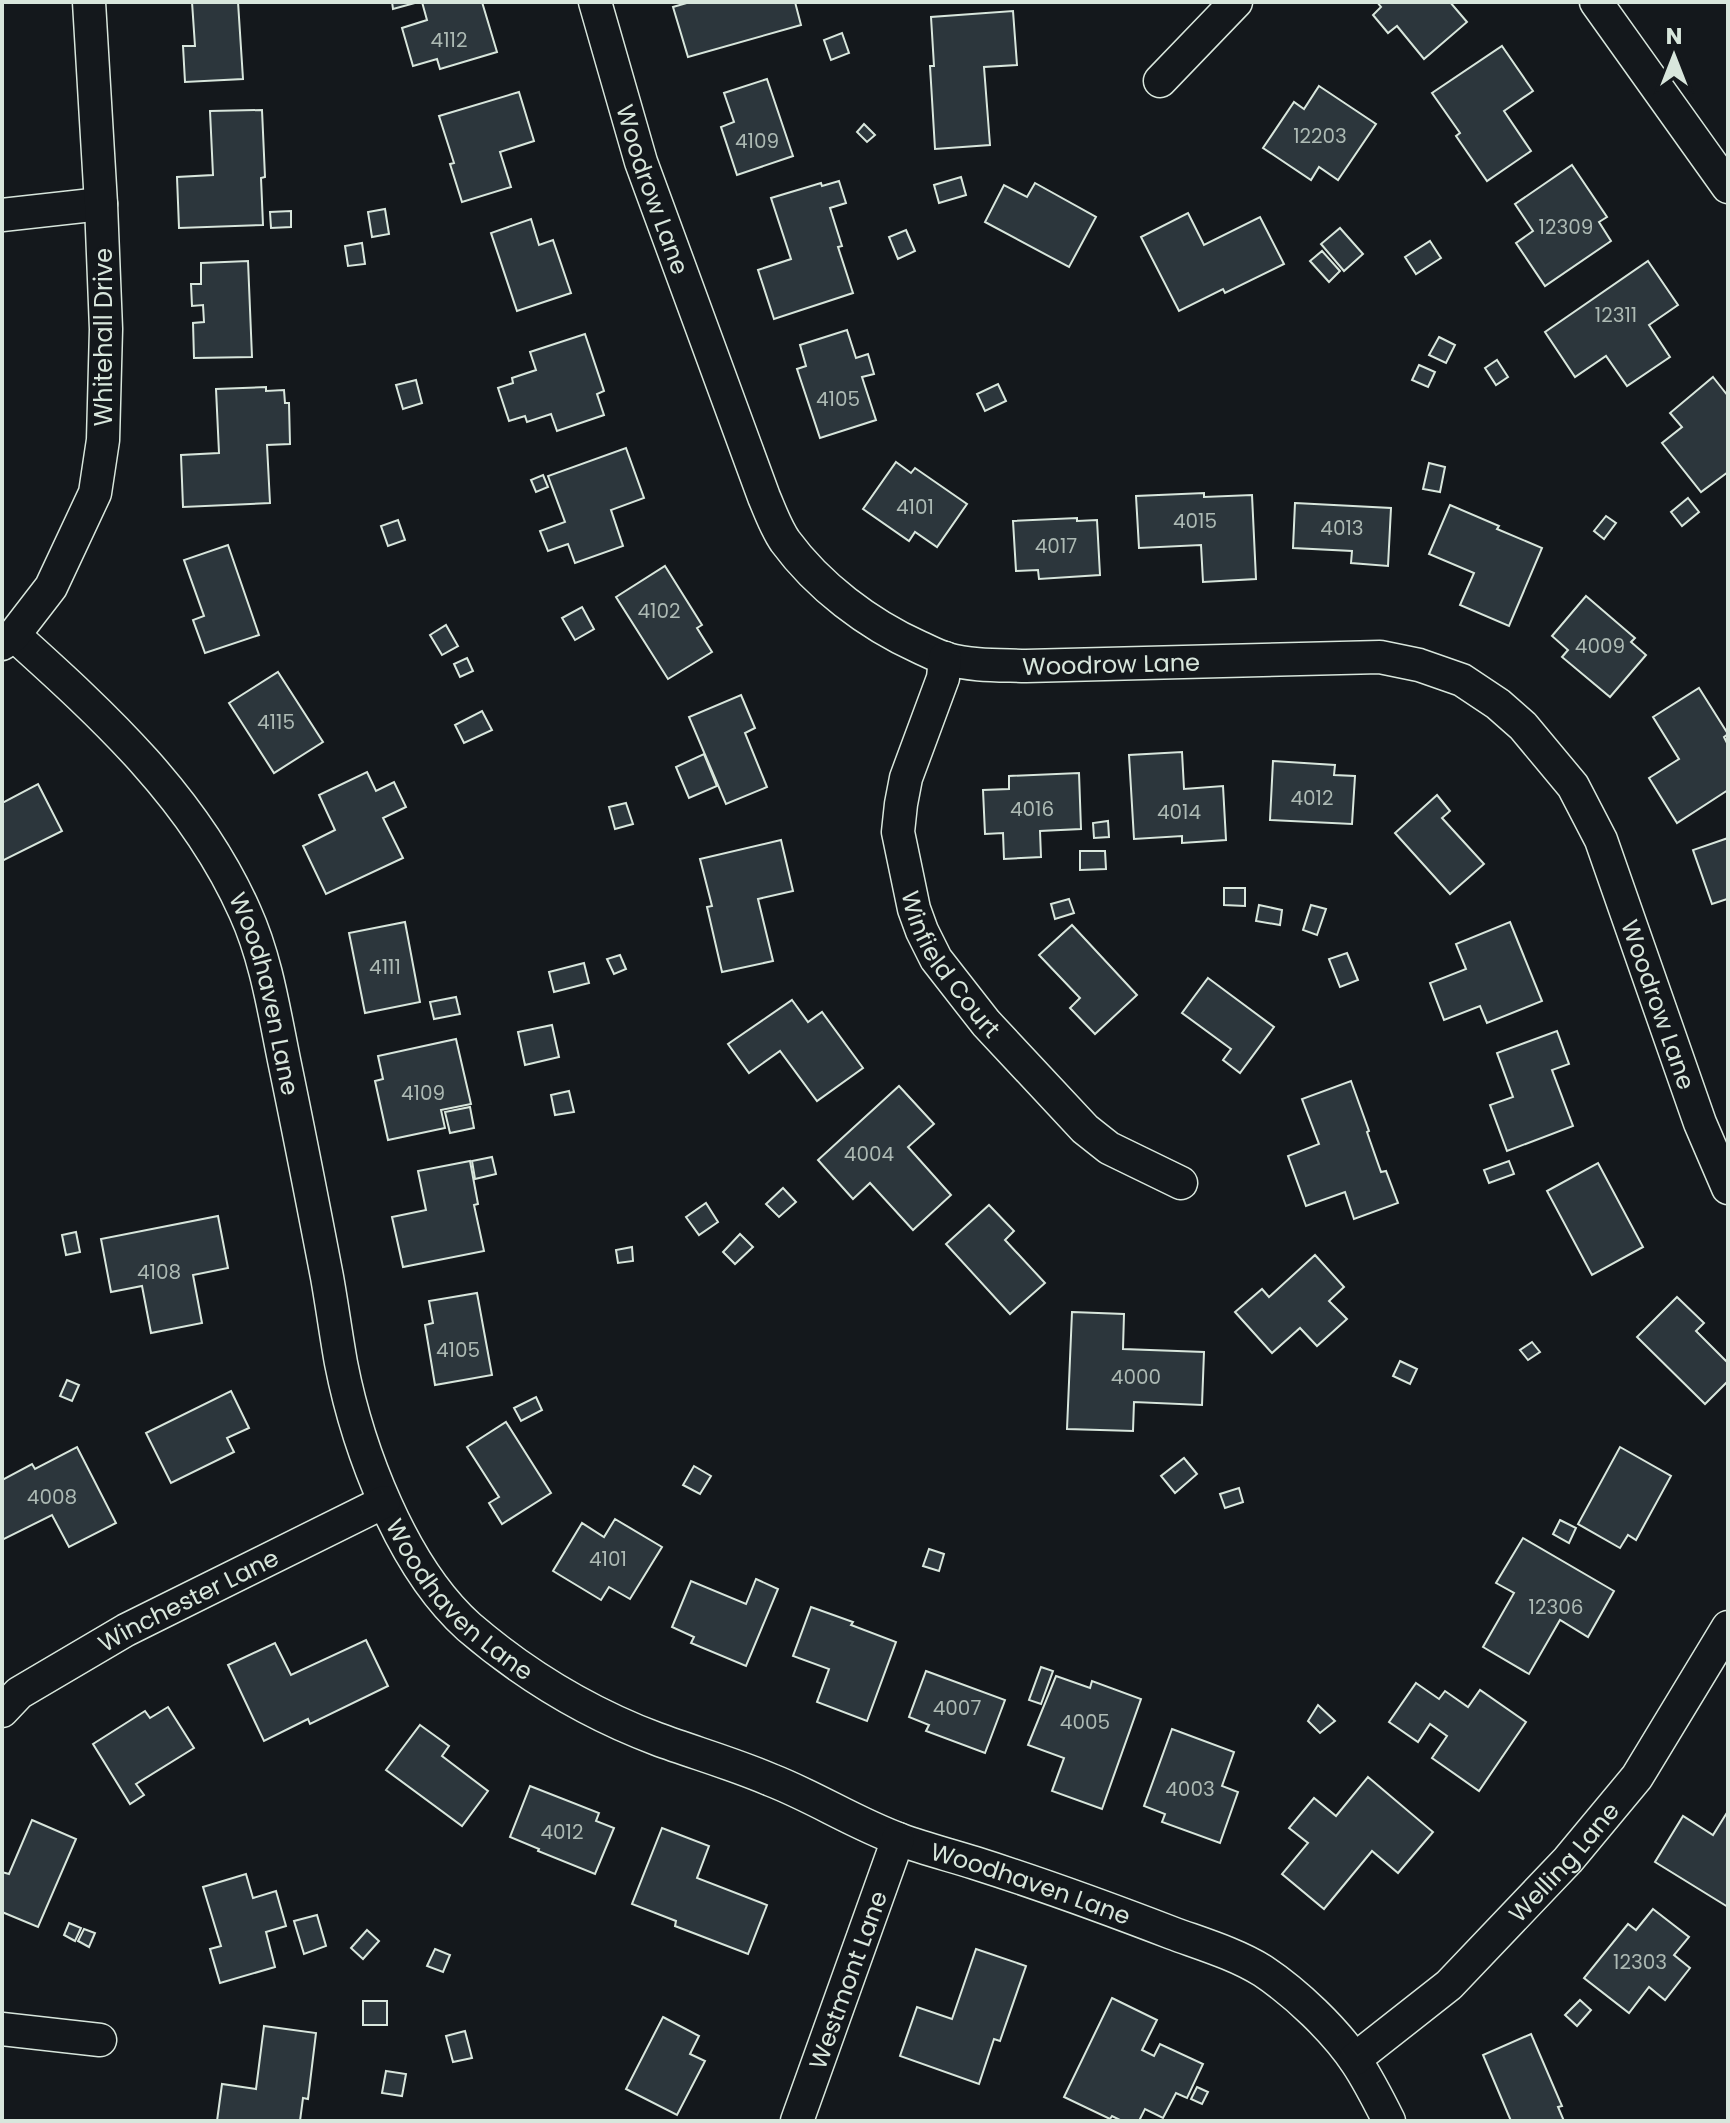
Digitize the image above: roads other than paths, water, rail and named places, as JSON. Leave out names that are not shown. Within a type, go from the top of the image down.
[{"type":"street","name":"Whitehall Drive","points":[[8,639],[51,587],[95,493],[103,440],[106,329],[89,2]]},
{"type":"street","name":"Woodrow Lane","points":[[595,2],[641,162],[764,497],[783,539],[802,562],[834,593],[872,621],[904,640],[945,658],[976,664],[1026,666],[1380,657],[1419,665],[1462,680],[1498,704],[1523,726],[1573,786],[1601,840],[1700,1123],[1728,1188]]},
{"type":"street","points":[[1160,81],[1236,2]]},
{"type":"street","points":[[1597,2],[1728,187]]},
{"type":"street","points":[[2,215],[101,204]]},
{"type":"street","name":"Woodhaven Lane","points":[[8,639],[102,717],[159,776],[203,836],[245,911],[260,951],[279,1032],[342,1369],[359,1430],[384,1502],[414,1559],[445,1603],[468,1626],[530,1676],[578,1703],[652,1737],[773,1780],[898,1839],[1081,1898],[1260,1969],[1291,1992],[1355,2059],[1389,2121]]},
{"type":"street","name":"Winfield Court","points":[[945,658],[943,678],[906,778],[898,832],[914,909],[922,931],[936,959],[986,1023],[1085,1129],[1109,1148],[1181,1183]]},
{"type":"street","name":"Winchester Lane","points":[[8,1691],[384,1502]]},
{"type":"street","name":"Welling Lane","points":[[1355,2059],[1449,1985],[1568,1860],[1637,1777],[1728,1627]]},
{"type":"street","name":"Westmont Lane","points":[[797,2121],[898,1839]]},
{"type":"street","points":[[2,2029],[100,2040]]}]
